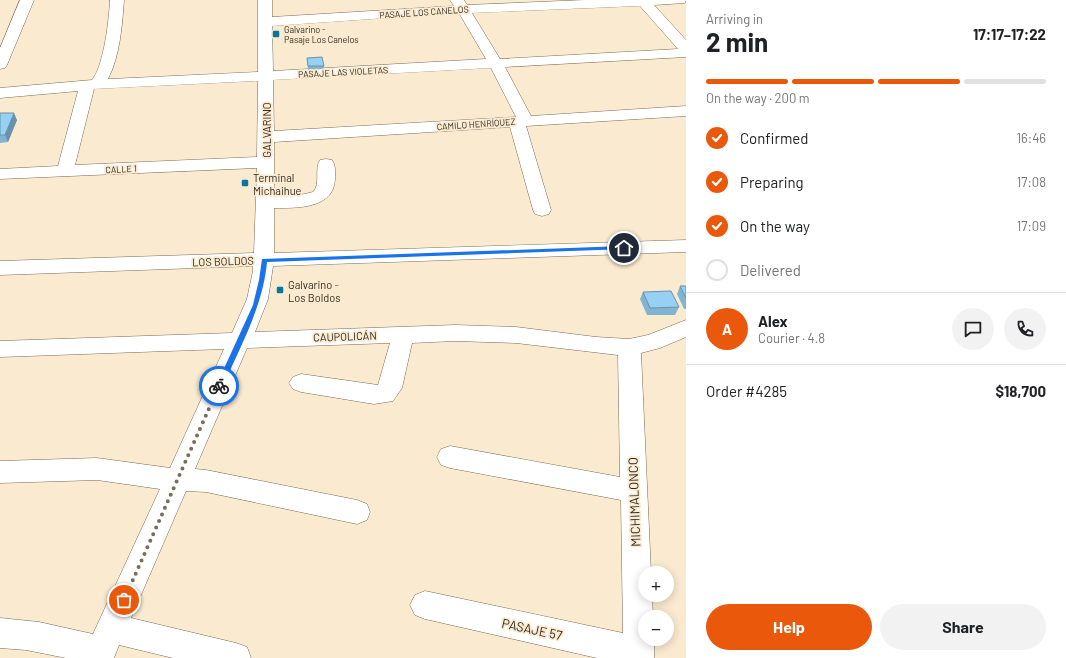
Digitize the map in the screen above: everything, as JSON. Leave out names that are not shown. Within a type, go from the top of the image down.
[{"type":"street","points":[[0,65],[27,0]]},
{"type":"street","points":[[65,171],[92,84],[102,78],[112,41],[118,0]]},
{"type":"street","name":"GALVARINO","points":[[104,646],[256,305],[262,280],[264,260],[266,162],[265,0]]},
{"type":"street","name":"PASAJE LOS CANELOS","points":[[265,22],[460,5],[680,0]]},
{"type":"street","points":[[642,1],[686,48]]},
{"type":"street","points":[[460,5],[496,64],[521,121],[542,210]]},
{"type":"street","name":"PASAJE LAS VIOLETAS","points":[[0,93],[92,84],[686,53]]},
{"type":"street","name":"CAMILO HENRÍQUEZ","points":[[266,138],[686,111]]},
{"type":"street","name":"CALLE 1","points":[[0,174],[266,162]]},
{"type":"street","points":[[265,202],[308,200],[320,196],[324,188],[326,164]]},
{"type":"street","name":"LOS BOLDOS","points":[[0,268],[686,246]]},
{"type":"street","name":"CAUPOLICÁN","points":[[0,349],[240,339],[455,333],[503,334],[596,345],[629,346],[652,342],[686,328]]},
{"type":"street","points":[[301,383],[374,395],[384,394],[390,388],[404,334]]},
{"type":"street","name":"MICHIMALONCO","points":[[629,346],[639,655]]},
{"type":"street","points":[[450,457],[633,491]]},
{"type":"street","points":[[0,472],[97,469],[154,478],[206,481],[357,512]]},
{"type":"street","name":"PASAJE 57","points":[[426,605],[639,655]]},
{"type":"street","points":[[0,633],[22,633],[104,646],[236,658]]},
{"type":"building","points":[[322,57],[324,66],[308,66],[307,58]]},
{"type":"building","points":[[0,113],[14,113],[5,135],[0,135]]},
{"type":"building","points":[[680,286],[686,286],[686,298]]},
{"type":"building","points":[[671,291],[679,307],[650,308],[643,292]]},
{"type":"way so far","points":[[124,600],[219,386]]},
{"type":"place","name":"Galvarino - Pasaje Los Canelos","points":[[276,34]]},
{"type":"place","name":"Terminal Michaihue","points":[[245,183]]},
{"type":"place","name":"Galvarino - Los Boldos","points":[[280,290]]},
{"type":"route","points":[[219,386],[256,305],[260,292],[264,260],[624,248]]}]
